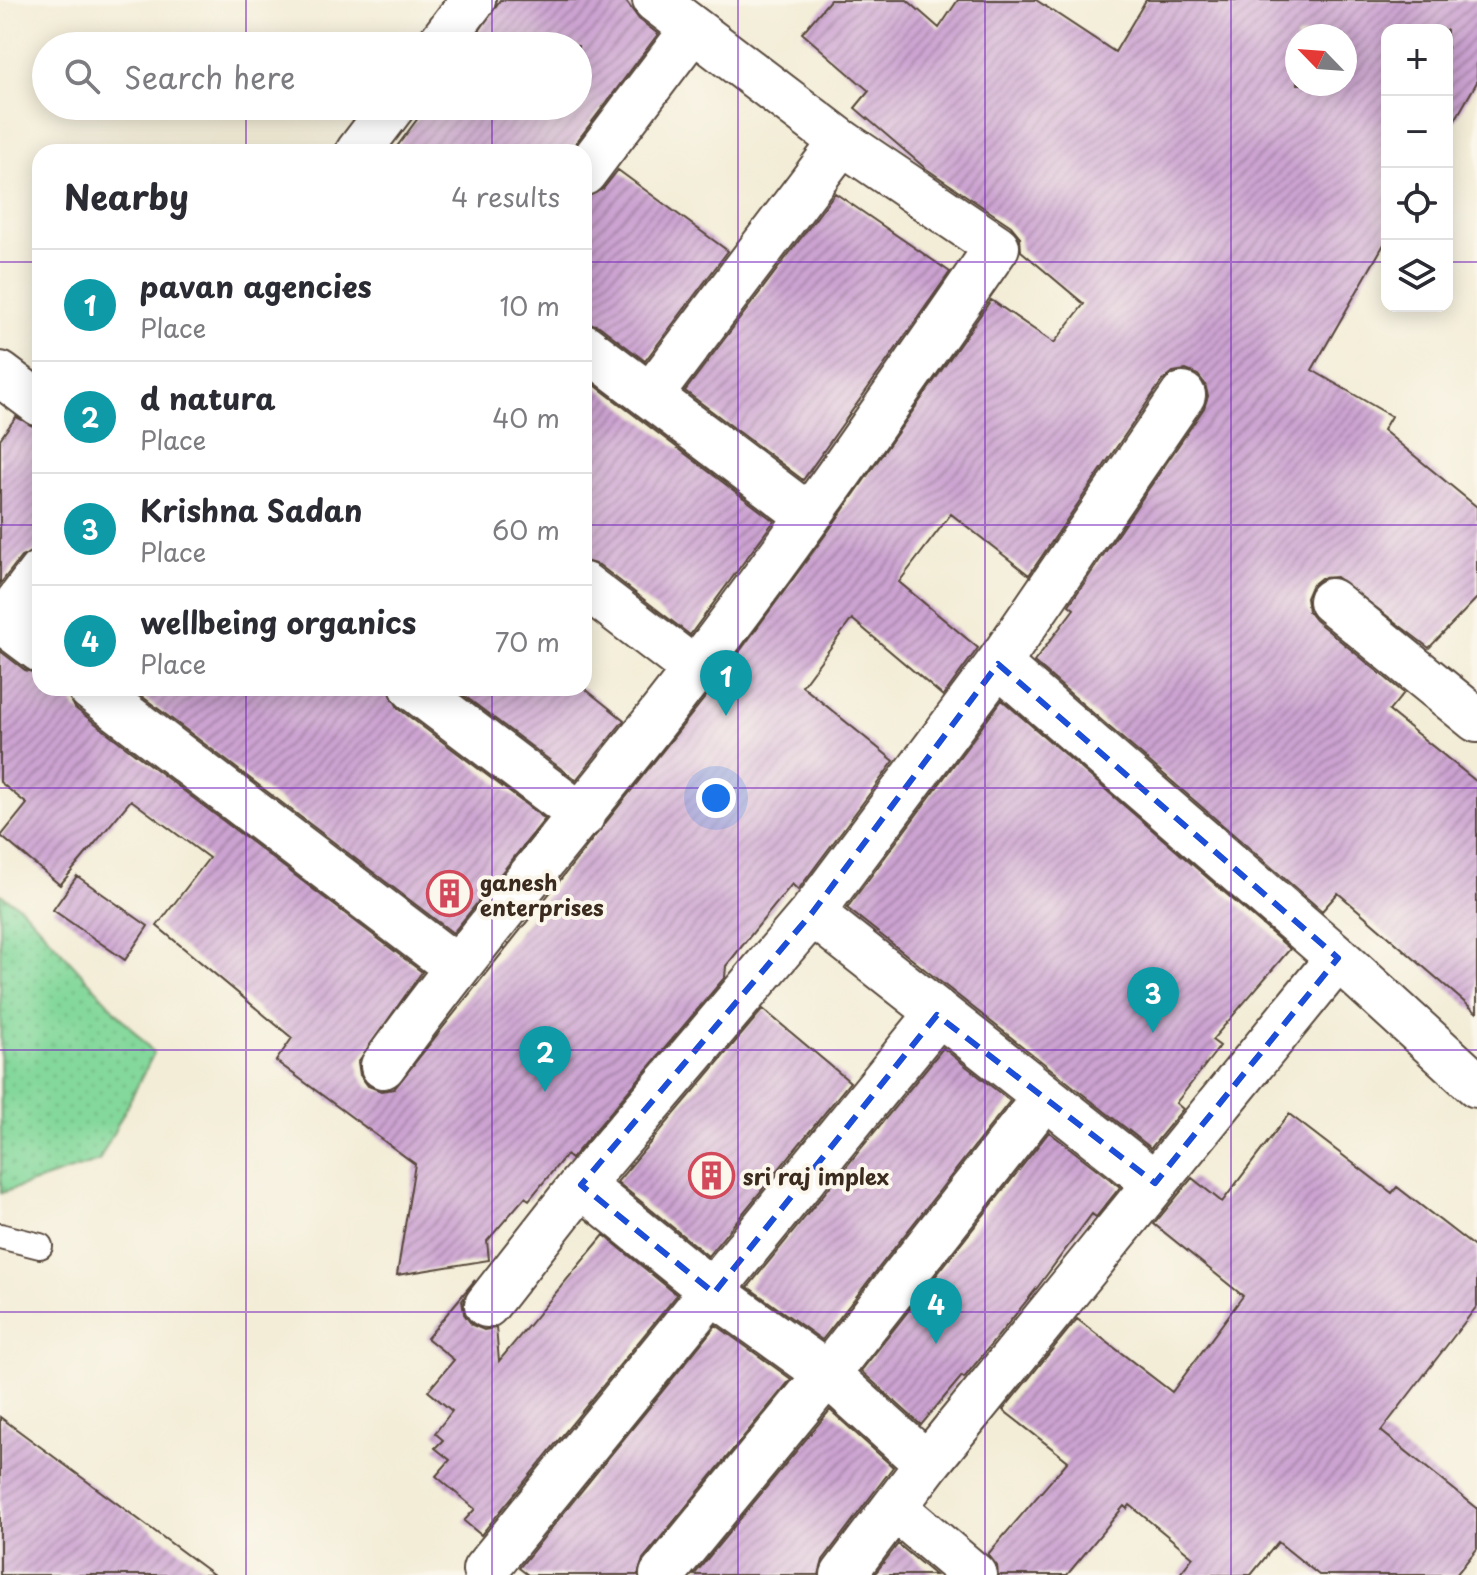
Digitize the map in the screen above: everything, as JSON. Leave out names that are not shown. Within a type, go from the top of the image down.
[{"type":"street","points":[[449,32],[473,0]]},
{"type":"street","points":[[383,1066],[455,966],[582,816],[695,670],[809,516],[997,247],[842,142],[655,0]]},
{"type":"street","points":[[592,162],[693,29]]},
{"type":"street","points":[[364,144],[382,120]]},
{"type":"street","points":[[650,396],[842,142]]},
{"type":"street","points":[[592,352],[809,516]]},
{"type":"street","points":[[0,374],[32,398]]},
{"type":"street","points":[[487,1305],[581,1185],[812,913],[998,664],[1183,395]]},
{"type":"street","points":[[32,583],[1,621],[32,644]]},
{"type":"street","points":[[592,591],[695,670]]},
{"type":"street","points":[[1331,601],[1477,720]]},
{"type":"street","points":[[998,664],[1338,958],[1477,1085]]},
{"type":"street","points":[[101,696],[455,966]]},
{"type":"street","points":[[424,696],[582,816]]},
{"type":"street","points":[[812,913],[937,1015],[1155,1183]]},
{"type":"street","points":[[843,1575],[896,1509],[927,1464],[1338,958]]},
{"type":"street","points":[[485,1570],[714,1293],[937,1015]]},
{"type":"street","points":[[662,1575],[827,1374],[1044,1098]]},
{"type":"street","points":[[581,1185],[714,1293],[827,1374],[927,1464]]},
{"type":"street","points":[[896,1509],[974,1575]]},
{"type":"lane","points":[[0,1236],[40,1246]]},
{"type":"highlighted area","points":[[998,664],[1338,958],[1155,1183],[937,1015],[714,1293],[581,1185],[812,913]]},
{"type":"green space","points":[[0,894],[21,907],[154,1053],[99,1161],[1,1193]]},
{"type":"building","points":[[500,0],[625,0],[639,19],[658,34],[575,144],[399,144],[417,120],[592,120],[592,32],[478,32]]},
{"type":"building","points":[[830,0],[907,0],[939,28],[958,0],[1036,0],[1115,52],[1146,0],[1477,0],[1477,82],[1453,124],[1453,24],[1381,24],[1381,249],[1312,370],[1391,416],[1383,430],[1477,507],[1477,598],[1429,648],[1336,577],[1321,578],[1311,586],[1306,598],[1308,611],[1315,620],[1404,693],[1389,711],[1477,782],[1477,1013],[1338,893],[1322,911],[1034,662],[1074,609],[1069,605],[1204,408],[1208,396],[1205,384],[1198,375],[1186,370],[1173,372],[1162,381],[1029,575],[951,514],[899,582],[978,648],[943,696],[852,619],[802,686],[894,761],[798,890],[792,884],[726,966],[725,977],[571,1159],[566,1155],[529,1200],[525,1197],[487,1241],[489,1260],[397,1275],[415,1164],[276,1061],[292,1038],[157,926],[209,858],[131,800],[60,885],[1,836],[27,804],[0,782],[0,651],[32,672],[32,696],[70,696],[75,708],[422,972],[358,1062],[360,1075],[368,1086],[381,1091],[394,1089],[715,685],[991,300],[1054,343],[1084,304],[1021,251],[1020,237],[1011,226],[925,168],[855,108],[869,91],[802,33]]},
{"type":"building","points":[[618,170],[728,251],[645,361],[599,326],[592,324],[592,194],[603,189]]},
{"type":"building","points":[[835,193],[950,272],[803,480],[685,391]]},
{"type":"building","points":[[592,383],[774,521],[690,635],[599,565],[592,563]]},
{"type":"building","points":[[16,417],[32,424],[32,552],[21,557],[0,584],[0,439]]},
{"type":"building","points":[[592,694],[624,720],[576,780],[465,696]]},
{"type":"building","points":[[142,696],[393,696],[398,708],[545,819],[453,933]]},
{"type":"building","points":[[1002,700],[1290,949],[1212,1040],[1220,1046],[1176,1103],[1183,1109],[1151,1148],[847,908]]},
{"type":"building","points":[[77,876],[148,926],[125,960],[53,910]]},
{"type":"building","points":[[763,1009],[850,1082],[708,1256],[617,1182]]},
{"type":"building","points":[[943,1048],[1010,1101],[822,1340],[748,1287]]},
{"type":"building","points":[[1289,1114],[1392,1193],[1397,1187],[1477,1249],[1477,1306],[1381,1431],[1477,1508],[1477,1549],[1456,1575],[1319,1575],[1278,1542],[1251,1575],[1179,1575],[1193,1557],[1130,1505],[1127,1509],[1124,1506],[1067,1575],[998,1575],[997,1566],[988,1554],[1068,1461],[1003,1410],[1077,1319],[1172,1392],[1243,1296],[1154,1224],[1192,1178],[1222,1202]]},
{"type":"building","points":[[1049,1132],[1120,1187],[1096,1217],[1092,1214],[1037,1288],[964,1378],[962,1376],[921,1425],[861,1371]]},
{"type":"building","points":[[604,1235],[677,1295],[481,1535],[464,1521],[475,1509],[436,1476],[450,1460],[435,1448],[443,1440],[435,1433],[452,1411],[428,1391],[454,1360],[427,1338],[475,1280],[462,1301],[464,1314],[472,1325],[484,1330],[496,1328],[499,1361]]},
{"type":"building","points":[[716,1325],[791,1379],[643,1559],[638,1575],[528,1575],[519,1568]]},
{"type":"building","points":[[830,1410],[893,1467],[823,1560],[819,1575],[694,1575]]},
{"type":"building","points":[[0,1417],[214,1575],[0,1575]]},
{"type":"building","points":[[898,1544],[935,1575],[874,1575]]},
{"type":"place","name":"pavan agencies","points":[[726,716]]},
{"type":"place","name":"ganesh enterprises","points":[[449,894]]},
{"type":"place","name":"Krishna Sadan","points":[[1153,1033]]},
{"type":"place","name":"d natura","points":[[545,1092]]},
{"type":"place","name":"sri raj implex","points":[[712,1175]]},
{"type":"place","name":"wellbeing organics","points":[[936,1344]]}]
